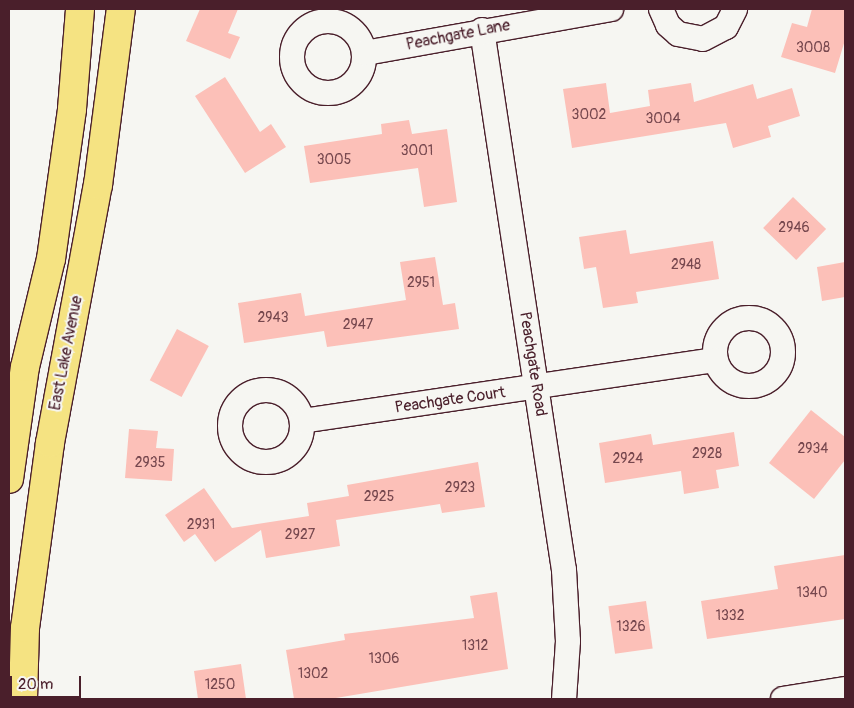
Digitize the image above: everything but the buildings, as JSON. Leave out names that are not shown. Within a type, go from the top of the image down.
[{"type":"main road","points":[[9,479],[25,367],[51,259],[72,110],[80,9]]},
{"type":"main road","name":"East Lake Avenue","points":[[23,699],[25,628],[50,443],[98,185],[121,9]]},
{"type":"street","name":"Peachgate Lane","points":[[365,53],[482,30],[611,9]]},
{"type":"street","points":[[661,9],[668,25],[678,34],[703,39],[726,27],[735,9]]},
{"type":"street","name":"Peachgate Road","points":[[482,30],[564,570],[568,641],[564,699]]},
{"type":"street","name":"Peachgate Court","points":[[302,422],[716,360]]},
{"type":"street","points":[[783,699],[845,689]]}]
